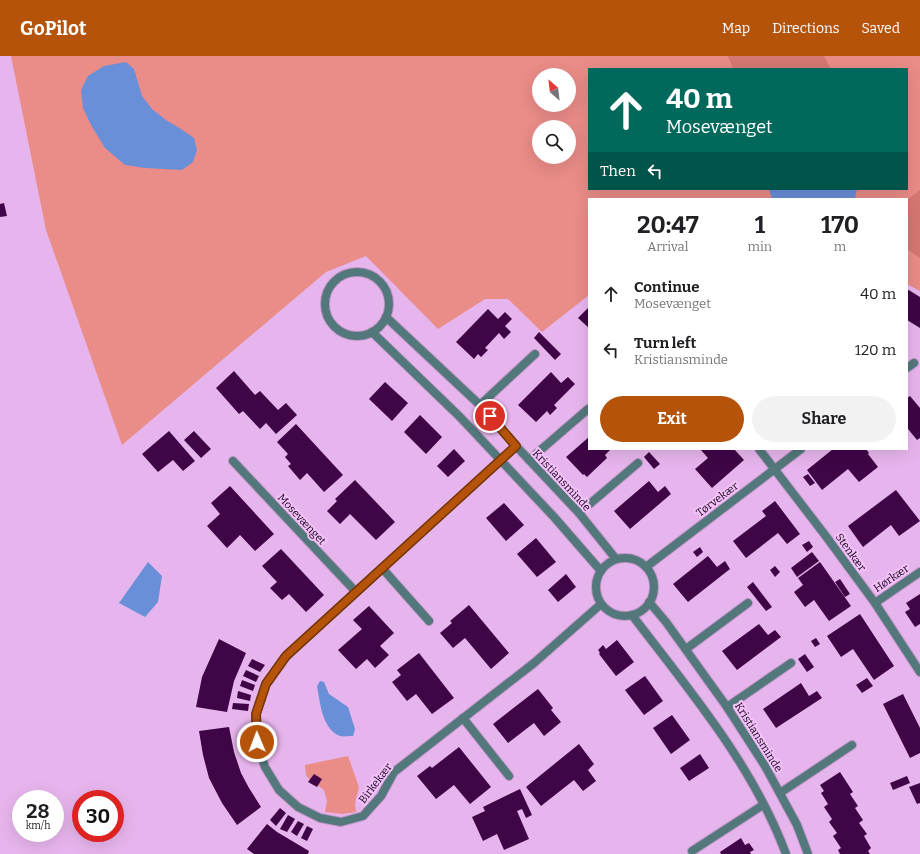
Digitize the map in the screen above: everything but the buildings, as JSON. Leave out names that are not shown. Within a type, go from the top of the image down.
[{"type":"street","points":[[354,272],[375,278],[383,286],[388,296],[389,306],[386,317],[381,326],[372,332],[360,336],[347,335],[336,329],[328,319],[325,307],[327,294],[333,283],[344,275],[354,272]]},
{"type":"street","name":"Kristiansminde","points":[[386,317],[480,405],[579,513],[616,559]]},
{"type":"street","points":[[372,332],[460,417],[554,517],[600,571]]},
{"type":"street","points":[[480,405],[536,354]]},
{"type":"street","points":[[908,367],[914,363]]},
{"type":"street","points":[[530,460],[588,409]]},
{"type":"street","points":[[356,592],[516,446]]},
{"type":"street","name":"Stenkær","points":[[760,450],[875,603],[920,672]]},
{"type":"street","name":"Tørvekær","points":[[646,567],[800,450]]},
{"type":"street","name":"Mosevænget","points":[[233,460],[356,592]]},
{"type":"street","points":[[579,513],[638,463]]},
{"type":"street","points":[[627,558],[636,560],[646,567],[653,579],[653,592],[649,602],[643,609],[632,615],[621,615],[610,612],[601,604],[597,594],[596,581],[600,571],[607,564],[616,559],[627,558]]},
{"type":"street","points":[[382,568],[429,622]]},
{"type":"street","name":"Hørkær","points":[[875,603],[920,572]]},
{"type":"street","name":"Birkekær","points":[[356,592],[286,656],[266,684],[256,714],[257,742],[265,767],[279,790],[298,807],[320,818],[342,822],[363,816],[380,796],[394,772],[534,663],[601,604]]},
{"type":"street","name":"Kristiansminde","points":[[649,602],[686,649],[727,707],[765,766],[797,825],[808,854]]},
{"type":"street","points":[[686,649],[748,603]]},
{"type":"street","points":[[632,615],[709,717],[749,777],[779,836],[786,854]]},
{"type":"street","points":[[727,707],[791,663]]},
{"type":"street","points":[[463,718],[509,776]]},
{"type":"street","points":[[780,792],[852,745]]},
{"type":"street","points":[[692,852],[763,805]]},
{"type":"shaded area","points":[[11,56],[920,56],[920,291],[908,285],[908,198],[588,198],[588,296],[542,332],[508,299],[485,299],[438,329],[366,256],[326,272],[122,445],[46,230]]},
{"type":"shaded area","points":[[728,56],[824,56],[830,68],[733,68]]},
{"type":"shaded area","points":[[920,190],[920,258],[908,250],[908,199]]},
{"type":"shaded area","points":[[348,756],[359,787],[355,804],[356,812],[342,814],[325,812],[327,801],[324,790],[308,778],[306,775],[305,765]]},
{"type":"water","points":[[126,62],[134,69],[142,96],[152,109],[194,138],[197,150],[193,162],[182,170],[145,168],[125,165],[105,148],[91,125],[83,108],[81,90],[88,76],[104,66]]},
{"type":"water","points":[[769,190],[857,190],[855,198],[772,198]]},
{"type":"water","points":[[148,562],[162,576],[158,602],[145,617],[119,603]]},
{"type":"water","points":[[320,681],[324,682],[329,694],[348,707],[355,729],[353,736],[340,736],[329,727],[319,700],[317,686]]},
{"type":"route","points":[[257,742],[256,714],[266,684],[286,656],[516,446],[490,416]]}]
